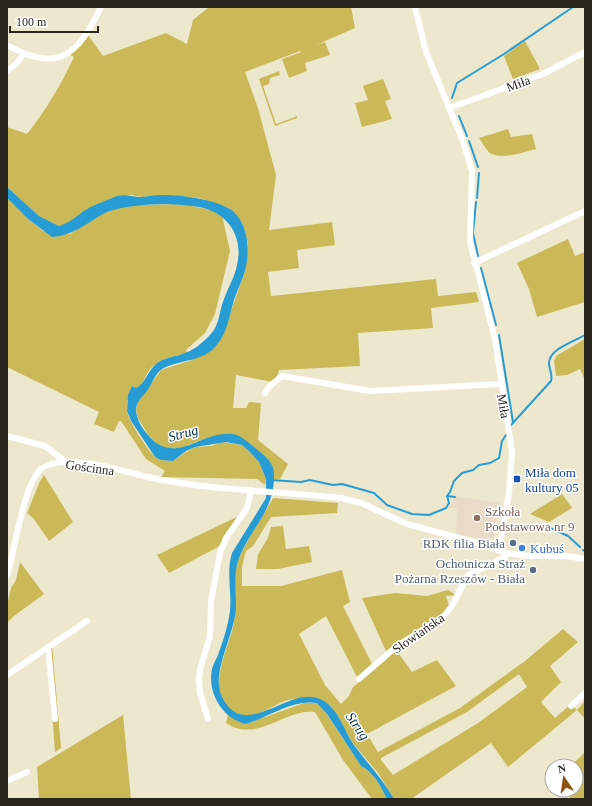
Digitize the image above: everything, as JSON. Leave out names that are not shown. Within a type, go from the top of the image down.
[{"type":"street","points":[[7,45],[24,54],[48,60],[71,51],[80,44],[87,34],[101,7]]},
{"type":"street","name":"Miła","points":[[415,7],[426,52],[470,158],[472,171],[469,236],[474,263],[493,330],[512,459],[508,499],[499,551]]},
{"type":"street","name":"Miła","points":[[449,108],[543,74],[585,52]]},
{"type":"street","points":[[7,72],[24,54]]},
{"type":"street","points":[[474,263],[585,211]]},
{"type":"street","points":[[265,392],[282,376],[370,391],[500,384]]},
{"type":"street","points":[[7,436],[44,446],[66,462]]},
{"type":"street","name":"Gościnna","points":[[7,576],[23,512],[34,478],[42,469],[50,465],[66,462],[98,466],[181,483],[341,498],[356,501],[407,524],[482,544],[506,553],[517,555],[566,556],[585,559]]},
{"type":"street","points":[[208,719],[200,693],[199,679],[200,669],[210,636],[211,600],[218,561],[222,546],[247,508],[253,490]]},
{"type":"street","name":"Słowiańska","points":[[359,679],[397,646],[444,616],[452,606],[468,576],[480,568],[505,557],[506,553]]},
{"type":"street","points":[[7,675],[87,621]]},
{"type":"street","points":[[48,647],[55,719]]},
{"type":"street","points":[[571,706],[585,693]]},
{"type":"street","points":[[7,781],[26,772]]},
{"type":"shaded area","points":[[209,7],[351,7],[355,28],[316,45],[325,42],[330,55],[305,63],[307,71],[289,78],[282,59],[301,52],[300,51],[245,72],[258,108],[276,175],[269,230],[332,222],[335,245],[297,250],[299,268],[268,272],[271,296],[436,279],[438,296],[476,292],[479,302],[431,308],[433,328],[358,333],[360,366],[279,370],[273,382],[236,375],[233,408],[246,408],[249,402],[261,403],[258,440],[288,464],[280,479],[273,479],[274,474],[269,461],[244,440],[231,434],[201,440],[181,448],[169,449],[159,446],[148,435],[138,418],[136,410],[137,403],[161,370],[192,360],[222,337],[244,274],[247,256],[248,243],[244,228],[235,213],[229,208],[199,198],[169,195],[142,197],[130,195],[87,209],[69,223],[59,226],[39,216],[7,187],[7,127],[27,134],[53,97],[64,77],[74,57],[69,54],[81,46],[88,35],[103,56],[166,33],[187,44],[193,20]]},
{"type":"shaded area","points":[[525,41],[540,69],[513,79],[504,56]]},
{"type":"shaded area","points":[[279,71],[280,75],[270,78],[269,84],[263,86],[276,124],[295,117],[296,115],[297,118],[275,126],[259,79]]},
{"type":"shaded area","points":[[383,79],[391,99],[385,101],[392,119],[362,127],[355,103],[368,100],[363,86]]},
{"type":"shaded area","points":[[508,129],[511,137],[532,134],[536,149],[507,156],[495,155],[489,152],[479,138]]},
{"type":"shaded area","points":[[7,198],[28,219],[43,231],[70,234],[101,214],[122,207],[183,204],[211,210],[222,215],[230,251],[215,314],[205,333],[186,350],[187,353],[159,362],[149,370],[139,387],[136,388],[132,386],[127,402],[127,411],[131,422],[155,457],[161,460],[173,461],[195,447],[211,446],[222,442],[242,445],[259,462],[266,479],[265,485],[257,479],[161,477],[165,471],[146,459],[121,421],[119,421],[114,432],[94,424],[99,412],[7,367]]},
{"type":"shaded area","points":[[568,239],[575,256],[585,252],[585,302],[537,317],[529,289],[517,263]]},
{"type":"shaded area","points":[[585,339],[585,380],[580,369],[567,375],[556,376],[554,361],[556,356]]},
{"type":"shaded area","points":[[44,475],[73,522],[49,541],[34,519],[27,513],[40,481]]},
{"type":"shaded area","points":[[562,494],[572,508],[549,522],[530,514]]},
{"type":"shaded area","name":"Szkoła Podstawowa nr 9","points":[[456,496],[499,503],[494,537],[487,540],[456,534],[457,508],[448,508]]},
{"type":"shaded area","points":[[273,498],[338,503],[337,513],[271,517],[253,546],[246,551],[242,567],[242,586],[281,586],[342,570],[350,602],[343,606],[372,664],[357,677],[326,616],[299,634],[325,685],[341,704],[349,696],[353,687],[396,650],[412,672],[437,660],[456,686],[367,734],[378,752],[460,708],[525,661],[563,629],[578,642],[550,666],[561,682],[541,702],[555,718],[571,704],[577,710],[508,767],[491,743],[411,799],[394,799],[378,773],[352,742],[330,705],[294,699],[287,700],[254,715],[239,714],[227,707],[221,697],[219,686],[223,659],[234,622],[234,581],[236,565]],"holes":[[[519,674],[527,687],[478,723],[393,775],[381,760],[381,758],[467,712]]]},
{"type":"shaded area","points":[[239,516],[218,547],[169,573],[157,555]]},
{"type":"shaded area","points":[[283,526],[286,549],[309,546],[312,562],[278,569],[256,569],[258,554],[268,538],[271,527]]},
{"type":"shaded area","points":[[20,562],[44,594],[7,623],[7,605],[11,588],[16,580]]},
{"type":"shaded area","points":[[448,590],[456,595],[446,596],[449,606],[443,613],[386,651],[362,598],[395,593],[427,596]]},
{"type":"shaded area","points":[[52,645],[61,748],[55,752],[48,656],[42,652]]},
{"type":"shaded area","points":[[585,701],[585,719],[577,710]]},
{"type":"shaded area","points":[[304,703],[317,703],[322,707],[361,766],[370,772],[377,780],[387,799],[372,799],[343,760],[315,712],[304,712],[293,715],[260,728],[249,730],[237,728],[226,723],[228,715],[246,724]]},
{"type":"shaded area","points":[[123,715],[131,799],[39,799],[37,767]]},
{"type":"shaded area","points":[[585,752],[585,799],[570,799],[584,798],[584,758],[579,758]]},
{"type":"water","points":[[7,187],[39,216],[59,226],[71,220],[83,211],[122,195],[139,197],[169,195],[210,201],[228,208],[239,218],[246,234],[248,250],[246,267],[234,300],[227,326],[218,344],[207,353],[195,359],[162,369],[155,376],[147,391],[138,402],[136,407],[137,416],[141,426],[157,444],[168,448],[178,448],[221,434],[233,434],[243,439],[268,459],[274,470],[273,487],[267,509],[244,547],[237,564],[235,576],[235,618],[219,677],[219,688],[222,697],[232,710],[243,715],[255,714],[268,710],[294,699],[308,697],[320,699],[326,702],[339,718],[352,742],[394,799],[387,799],[377,780],[370,772],[361,766],[327,714],[317,703],[308,702],[290,706],[246,724],[230,717],[218,703],[214,695],[211,678],[212,667],[222,644],[230,611],[230,560],[232,553],[266,498],[266,479],[259,462],[250,452],[242,445],[226,442],[195,447],[186,451],[173,461],[161,460],[155,457],[131,421],[127,411],[128,395],[132,386],[136,388],[139,386],[157,363],[198,346],[215,328],[236,269],[239,254],[238,244],[231,227],[218,214],[209,210],[189,205],[163,204],[135,206],[110,211],[72,232],[65,235],[52,237],[28,219],[7,198]]},
{"type":"waterway","points":[[452,98],[457,83],[504,54],[573,7]]},
{"type":"waterway","points":[[459,116],[467,136]]},
{"type":"waterway","points":[[469,141],[478,167]]},
{"type":"waterway","points":[[477,198],[479,173]]},
{"type":"waterway","points":[[476,202],[473,233],[478,256]]},
{"type":"waterway","points":[[481,268],[496,325]]},
{"type":"waterway","points":[[499,335],[513,422]]},
{"type":"waterway","points":[[511,425],[551,381],[552,376],[549,363],[553,354],[563,346],[585,335]]},
{"type":"waterway","points":[[271,480],[301,482],[310,480],[333,485],[342,484],[374,493],[387,505],[412,514],[429,515],[446,508],[449,503],[447,496],[454,481],[462,473],[473,470],[479,465],[490,463],[499,458],[502,441],[506,435]]},
{"type":"waterway","points":[[447,496],[455,497]]},
{"type":"waterway","points":[[546,526],[568,536],[580,547]]},
{"type":"place","name":"Miła dom kultury 05","points":[[517,479]]},
{"type":"place","name":"Szkoła Podstawowa nr 9","points":[[477,518]]},
{"type":"place","name":"RDK filia Biała","points":[[513,543]]},
{"type":"place","name":"Kubuś","points":[[522,548]]},
{"type":"place","name":"Ochotnicza Straż Pożarna Rzeszów - Biała","points":[[533,570]]},
{"type":"water label","name":"Strug","points":[[183,433]]},
{"type":"water label","name":"Strug","points":[[358,726]]}]
